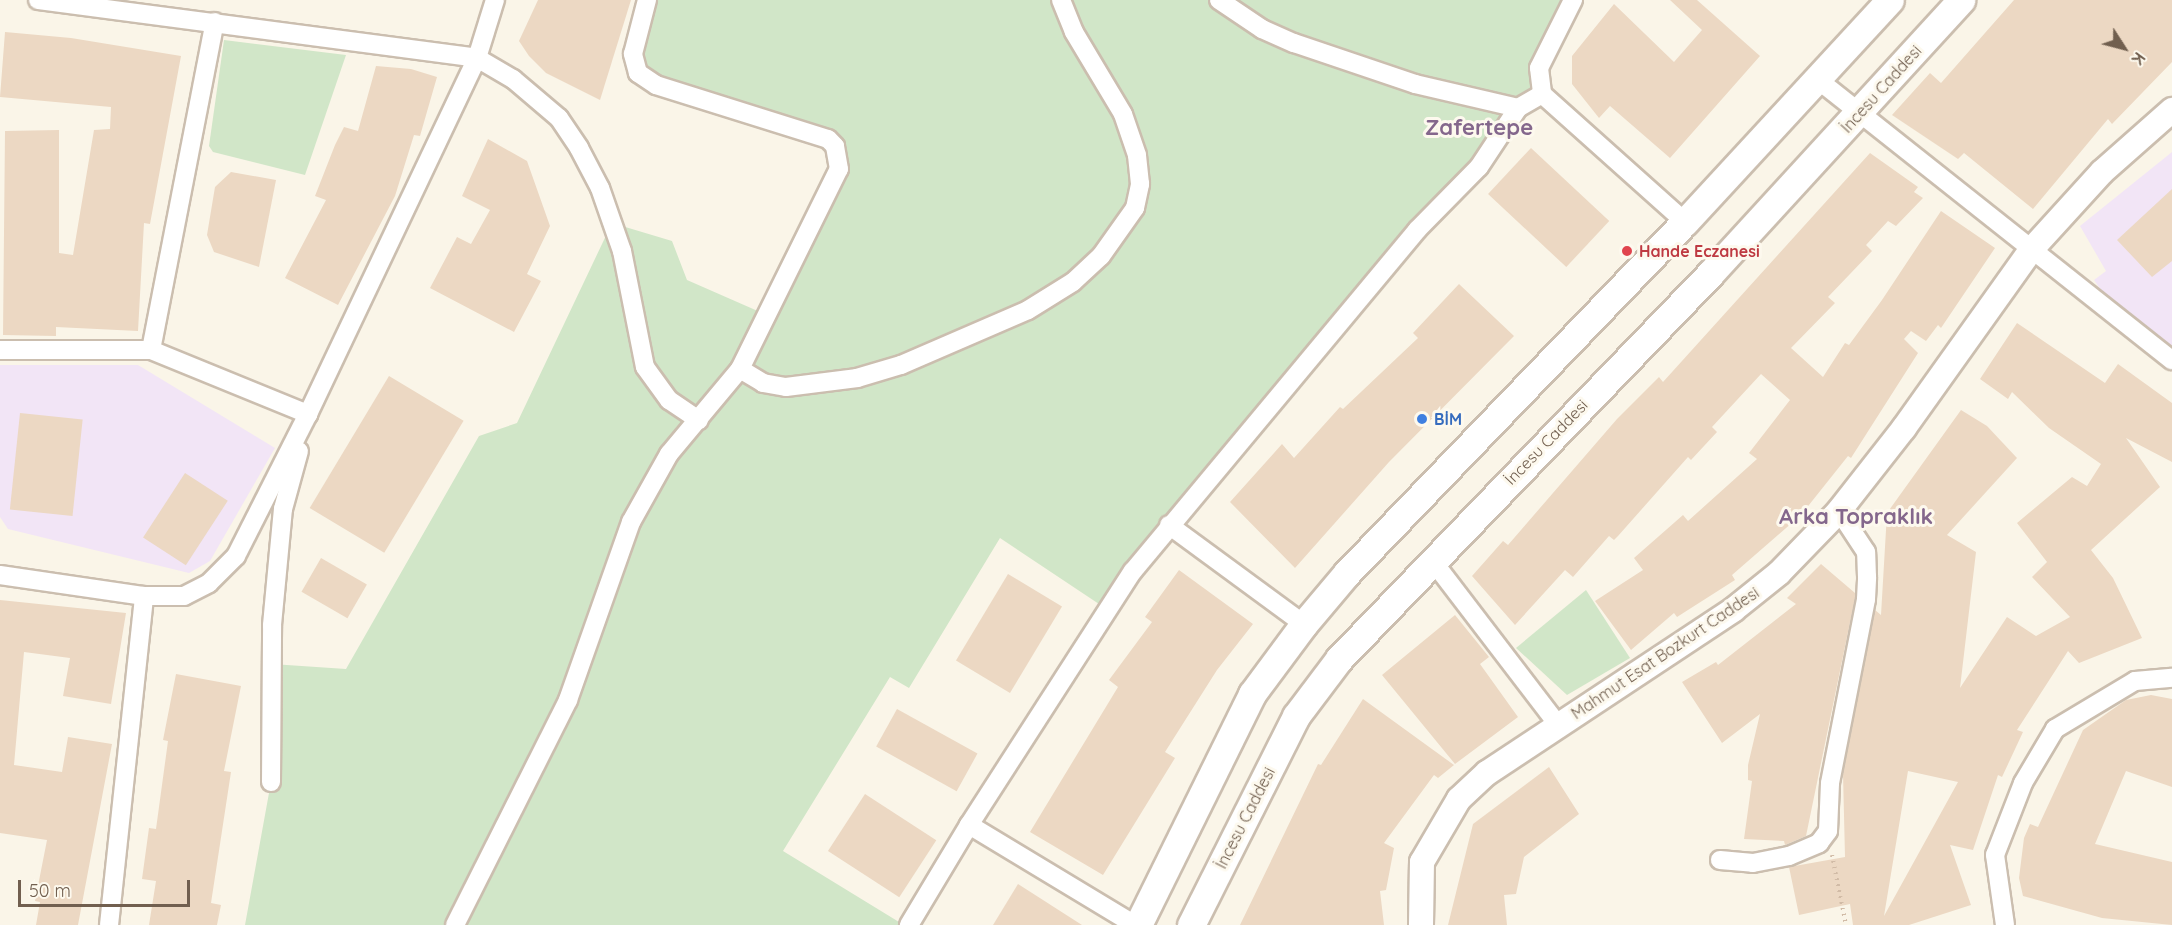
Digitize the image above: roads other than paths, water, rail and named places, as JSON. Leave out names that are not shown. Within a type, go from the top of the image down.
[{"type":"main road","points":[[1136,925],[1252,694],[1304,624],[1347,573],[1685,222],[1890,0]]},
{"type":"main road","name":"İncesu Caddesi","points":[[1191,925],[1296,716],[1339,659],[1858,114],[1961,0]]},
{"type":"street","points":[[38,0],[477,58],[538,97],[559,118],[579,148],[600,188],[622,251],[645,367],[669,400],[699,420]]},
{"type":"street","points":[[0,575],[144,596],[184,596],[209,583],[236,556],[308,414],[477,58],[495,0]]},
{"type":"street","points":[[455,925],[568,700],[631,522],[669,454],[740,369],[839,169],[839,159],[828,139],[656,85],[638,74],[633,54],[647,0]]},
{"type":"street","points":[[740,369],[763,382],[786,387],[857,378],[901,365],[1029,310],[1073,282],[1101,256],[1135,208],[1140,184],[1137,155],[1123,114],[1074,32],[1061,0]]},
{"type":"street","points":[[1219,0],[1262,29],[1294,43],[1415,84],[1518,108]]},
{"type":"street","points":[[1573,0],[1539,68],[1542,94],[1685,222]]},
{"type":"street","points":[[151,350],[215,22]]},
{"type":"street","points":[[1817,79],[1858,114],[2172,360]]},
{"type":"street","points":[[909,925],[969,825],[1132,571],[1169,525],[1253,431],[1417,230],[1479,166],[1518,108],[1542,94]]},
{"type":"street","name":"Mahmut Esat Bozkurt Caddesi","points":[[1421,925],[1422,862],[1443,820],[1486,773],[1733,610],[1779,573],[1839,511],[1904,428],[2031,250],[2102,172],[2172,110]]},
{"type":"street","points":[[0,350],[151,350],[308,414]]},
{"type":"street","points":[[271,782],[272,625],[283,509],[308,414]]},
{"type":"street","points":[[1720,860],[1753,863],[1790,856],[1819,843],[1828,831],[1830,783],[1866,599],[1867,577],[1866,552],[1839,511]]},
{"type":"street","points":[[1169,525],[1304,624]]},
{"type":"street","points":[[1432,560],[1558,725]]},
{"type":"street","points":[[109,925],[144,596]]},
{"type":"street","points":[[2005,925],[1995,855],[2023,783],[2055,729],[2135,681],[2172,678]]},
{"type":"street","points":[[969,825],[1136,925]]},
{"type":"place","name":"Hande Eczanesi","points":[[1627,251]]},
{"type":"place","name":"BİM","points":[[1422,419]]},
{"type":"district","name":"Zafertepe","points":[[1479,128]]},
{"type":"district","name":"Arka Topraklık","points":[[1856,517]]}]
